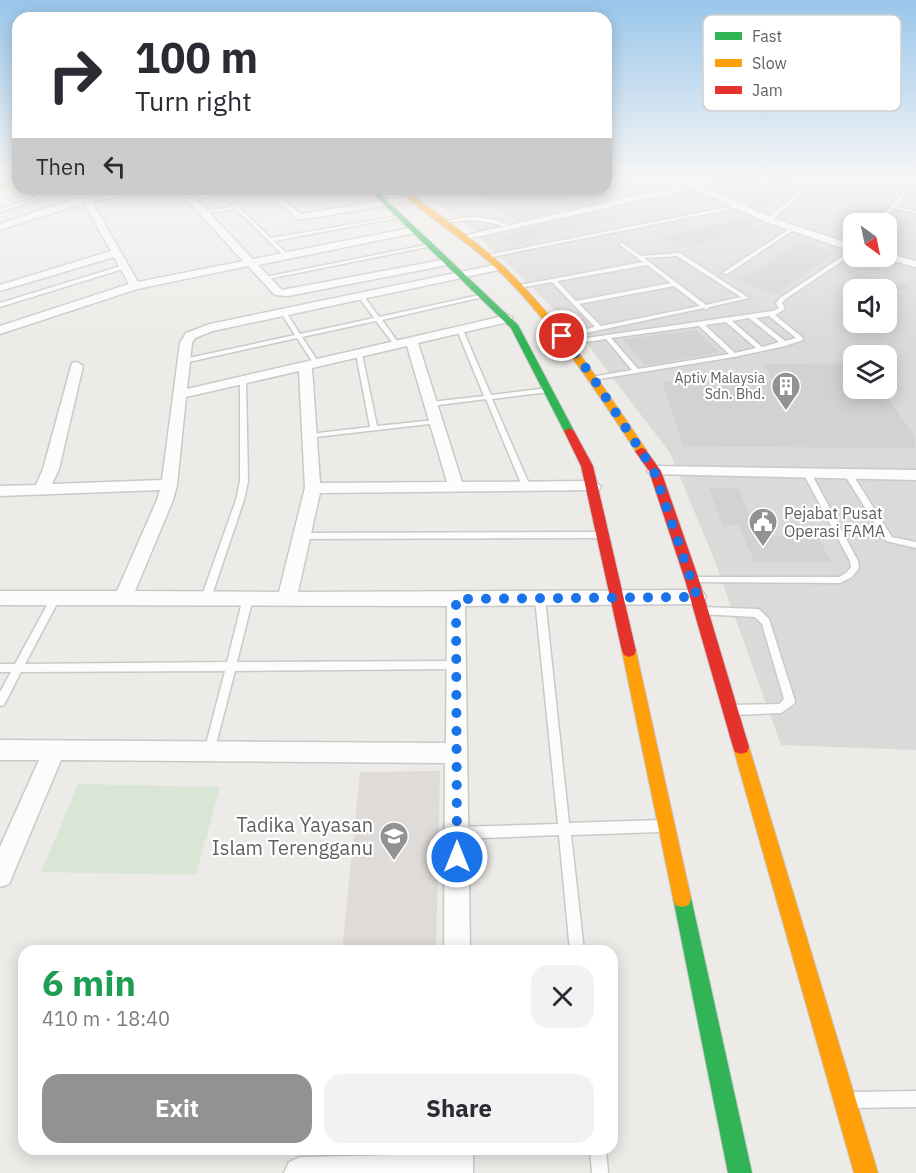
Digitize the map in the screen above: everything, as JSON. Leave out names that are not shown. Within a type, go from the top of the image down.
[{"type":"street","points":[[104,232],[135,286]]},
{"type":"street","points":[[220,232],[275,291],[288,293],[455,269],[499,267]]},
{"type":"street","points":[[0,330],[135,286],[406,232]]},
{"type":"street","points":[[417,232],[515,327],[587,466],[618,598],[740,1173]]},
{"type":"street","points":[[456,232],[518,286],[564,340],[593,378],[654,471],[696,596],[866,1173]]},
{"type":"street","points":[[463,237],[487,232]]},
{"type":"street","points":[[801,232],[843,245]]},
{"type":"street","points":[[0,288],[116,253]]},
{"type":"street","points":[[897,259],[916,264]]},
{"type":"street","points":[[124,597],[165,500],[169,485],[186,343],[197,332],[361,296],[455,269]]},
{"type":"street","points":[[181,394],[508,319]]},
{"type":"street","points":[[412,342],[456,486]]},
{"type":"street","points":[[287,598],[313,488],[310,365]]},
{"type":"street","points":[[42,489],[51,469],[77,366]]},
{"type":"street","points":[[654,471],[916,475]]},
{"type":"street","points":[[0,491],[169,485]]},
{"type":"street","points":[[313,488],[593,486]]},
{"type":"street","points":[[0,598],[540,599],[696,596]]},
{"type":"street","points":[[456,599],[457,945]]},
{"type":"street","points":[[0,750],[457,753]]},
{"type":"street","points":[[0,875],[7,844],[54,751]]},
{"type":"street","points":[[300,1173],[457,1164]]},
{"type":"lane","points":[[262,232],[286,256]]},
{"type":"lane","points":[[270,240],[317,232]]},
{"type":"lane","points":[[486,256],[616,232]]},
{"type":"lane","points":[[725,273],[789,232]]},
{"type":"lane","points":[[622,244],[707,308]]},
{"type":"lane","points":[[263,278],[430,245]]},
{"type":"lane","points":[[564,340],[600,329],[746,298],[678,254],[642,257]]},
{"type":"lane","points":[[564,340],[607,337],[780,310],[782,309],[779,303],[782,299],[843,257]]},
{"type":"lane","points":[[518,286],[649,263]]},
{"type":"lane","points":[[0,305],[124,267]]},
{"type":"lane","points":[[553,280],[600,329]]},
{"type":"lane","points":[[575,303],[676,284]]},
{"type":"lane","points":[[361,296],[397,345]]},
{"type":"lane","points":[[184,361],[484,296]]},
{"type":"lane","points":[[284,313],[298,336],[310,365]]},
{"type":"lane","points":[[593,378],[734,355],[801,339],[769,313]]},
{"type":"lane","points":[[750,316],[785,344]]},
{"type":"lane","points":[[726,319],[761,349]]},
{"type":"lane","points":[[699,323],[734,355]]},
{"type":"lane","points":[[460,330],[526,486]]},
{"type":"lane","points":[[607,337],[637,371]]},
{"type":"lane","points":[[359,354],[374,429]]},
{"type":"lane","points":[[206,598],[240,500],[244,481],[243,380]]},
{"type":"lane","points":[[431,404],[548,390]]},
{"type":"lane","points":[[310,436],[436,422]]},
{"type":"lane","points":[[696,596],[840,580],[849,575],[855,568],[854,561],[807,473]]},
{"type":"lane","points":[[848,474],[889,539],[916,545]]},
{"type":"lane","points":[[302,536],[604,535]]},
{"type":"lane","points":[[696,596],[758,613],[766,622],[790,701],[781,708],[730,710]]},
{"type":"lane","points":[[0,702],[55,598]]},
{"type":"lane","points":[[209,752],[248,598]]},
{"type":"lane","points":[[540,599],[576,945]]},
{"type":"lane","points":[[0,668],[456,665]]},
{"type":"lane","points":[[457,833],[667,826]]},
{"type":"lane","points":[[845,1100],[916,1099]]},
{"type":"lane","points":[[598,1155],[600,1173]]},
{"type":"shaded area","points":[[475,232],[843,232],[843,267],[897,267],[897,232],[916,232],[916,750],[781,745],[714,559],[670,453],[581,336]]},
{"type":"shaded area","name":"Tadika Yayasan Islam Terengganu","points":[[440,771],[436,945],[343,945],[360,772]]},
{"type":"green space","points":[[78,784],[220,787],[196,875],[41,872]]},
{"type":"building","points":[[511,232],[569,232],[511,246],[497,235]]},
{"type":"building","points":[[679,232],[761,232],[678,249],[658,236]]},
{"type":"building","points":[[897,232],[916,232],[916,250],[912,257],[897,254]]},
{"type":"building","points":[[800,241],[838,252],[776,295],[736,281]]},
{"type":"building","points":[[856,272],[884,279],[851,279]]},
{"type":"building","points":[[897,282],[908,285],[907,290],[897,290]]},
{"type":"building","points":[[696,329],[721,353],[645,366],[621,339]]},
{"type":"building","name":"Aptiv Malaysia Sdn. Bhd.","points":[[762,363],[843,364],[843,399],[890,399],[916,436],[916,449],[683,447],[661,380],[772,381]]},
{"type":"building","points":[[708,487],[739,488],[759,536],[818,535],[832,562],[754,563],[738,526],[722,526]]},
{"type":"traffic: fast","points":[[416,232],[515,327],[569,431]]},
{"type":"traffic: fast","points":[[682,898],[740,1173]]},
{"type":"traffic: slow","points":[[457,232],[501,269],[541,311],[576,356],[641,451]]},
{"type":"traffic: slow","points":[[629,651],[682,898]]},
{"type":"traffic: slow","points":[[741,747],[866,1173]]},
{"type":"traffic: jam","points":[[569,431],[587,466],[629,651]]},
{"type":"traffic: jam","points":[[641,451],[655,471],[692,580],[741,747]]},
{"type":"place","name":"Aptiv Malaysia Sdn. Bhd.","points":[[786,412]]},
{"type":"place","name":"Pejabat Pusat Operasi FAMA","points":[[763,548]]},
{"type":"place","name":"Tadika Yayasan Islam Terengganu","points":[[394,862]]},
{"type":"route","points":[[457,857],[456,599],[697,597],[654,471],[593,378],[562,336]]}]
